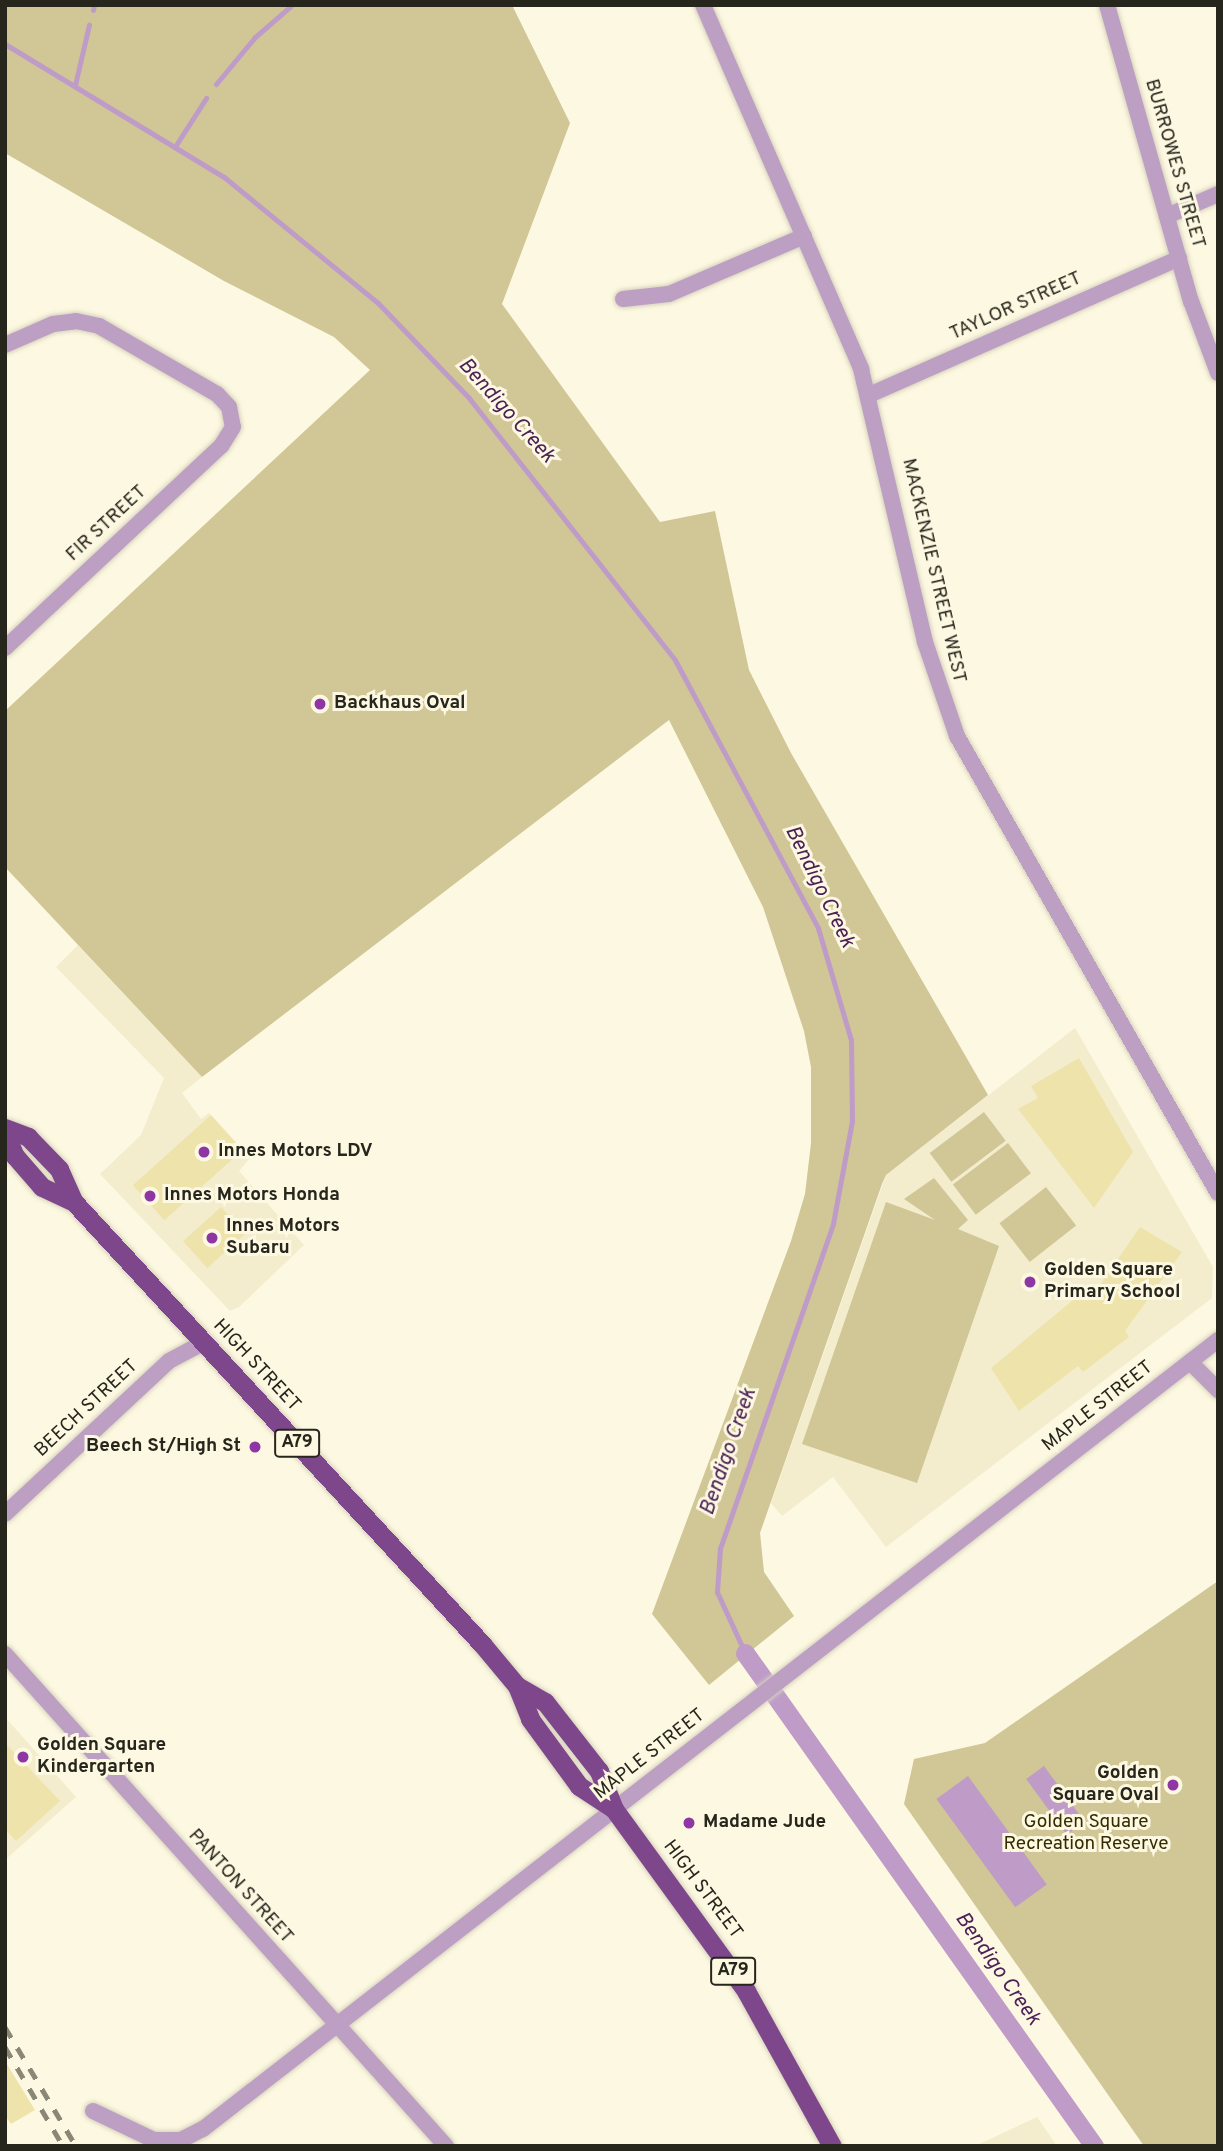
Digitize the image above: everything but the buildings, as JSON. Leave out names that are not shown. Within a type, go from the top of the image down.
[{"type":"highway","name":"HIGH STREET","points":[[5,1130],[28,1137],[59,1169],[74,1202],[434,1589],[517,1686],[530,1719],[579,1786],[614,1809],[746,1990],[832,2146]]},
{"type":"street","name":"MACKENZIE STREET WEST","points":[[702,5],[804,236],[869,395],[925,642],[957,736],[1218,1193]]},
{"type":"street","name":"BURROWES STREET","points":[[1107,5],[1179,258],[1218,373]]},
{"type":"street","points":[[1167,216],[1218,194]]},
{"type":"street","points":[[623,299],[669,294],[804,236]]},
{"type":"street","name":"TAYLOR STREET","points":[[869,395],[1179,258]]},
{"type":"street","name":"FIR STREET","points":[[5,345],[53,324],[99,326],[217,394],[229,407],[233,427],[221,446],[5,648]]},
{"type":"street","name":"MAPLE STREET","points":[[93,2111],[141,2137],[181,2140],[203,2129],[334,2024],[1218,1340]]},
{"type":"street","name":"BEECH STREET","points":[[5,1514],[169,1361],[204,1343]]},
{"type":"street","points":[[1190,1362],[1218,1390]]},
{"type":"street","name":"PANTON STREET","points":[[5,1654],[446,2146]]},
{"type":"shaded area","points":[[78,945],[202,1077],[182,1093],[201,1119],[209,1113],[250,1158],[239,1171],[304,1245],[239,1307],[230,1311],[100,1174],[141,1135],[164,1078],[56,967]]},
{"type":"shaded area","name":"Golden Square Primary School","points":[[1075,1028],[1213,1267],[1212,1298],[886,1547],[833,1477],[782,1516],[771,1503],[886,1175]]},
{"type":"shaded area","name":"Golden Square Kindergarten","points":[[5,1717],[76,1797],[5,1860]]},
{"type":"shaded area","points":[[1044,1766],[1085,1822],[1067,1835],[1026,1779]]},
{"type":"shaded area","points":[[968,1776],[1047,1884],[1015,1907],[936,1799]]},
{"type":"shaded area","points":[[1037,2117],[1057,2146],[975,2146]]},
{"type":"green space","points":[[5,5],[512,5],[570,123],[502,304],[660,522],[715,511],[749,670],[791,753],[988,1095],[886,1175],[760,1533],[764,1572],[794,1616],[709,1685],[652,1614],[791,1241],[805,1194],[811,1143],[811,1067],[804,1031],[763,907],[669,720],[202,1077],[5,867],[5,711],[370,370],[334,337],[224,281],[5,153]]},
{"type":"green space","points":[[984,1112],[1006,1141],[951,1182],[930,1153]]},
{"type":"green space","points":[[1008,1143],[1031,1173],[976,1215],[953,1185]]},
{"type":"green space","points":[[934,1178],[968,1220],[958,1229],[999,1246],[917,1483],[802,1444],[886,1202],[935,1220],[904,1199]]},
{"type":"green space","points":[[1046,1187],[1076,1226],[1030,1262],[1000,1223]]},
{"type":"green space","name":"Golden Square Recreation Reserve","points":[[1218,1581],[1218,2144],[1144,2146],[904,1804],[914,1759],[985,1743]]},
{"type":"waterway","points":[[93,10],[94,5]]},
{"type":"waterway","points":[[216,84],[255,37],[292,5]]},
{"type":"waterway","points":[[75,85],[89,25]]},
{"type":"waterway","name":"Bendigo Creek","points":[[5,44],[224,177],[378,303],[469,398],[675,660],[818,928],[851,1040],[852,1121],[833,1224],[720,1548],[717,1592],[745,1653]]},
{"type":"waterway","points":[[176,145],[206,98]]},
{"type":"waterway","name":"Bendigo Creek","points":[[745,1653],[1094,2146]]},
{"type":"railway","points":[[5,2027],[76,2146]]},
{"type":"railway","points":[[5,2047],[63,2146]]},
{"type":"place","name":"Backhaus Oval","points":[[320,704]]},
{"type":"place","name":"Innes Motors LDV","points":[[204,1152]]},
{"type":"place","name":"Innes Motors Honda","points":[[150,1196]]},
{"type":"place","name":"Innes Motors Subaru","points":[[212,1238]]},
{"type":"place","name":"Golden Square Primary School","points":[[1030,1282]]},
{"type":"place","name":"Beech St/High St","points":[[255,1447]]},
{"type":"place","name":"Golden Square Kindergarten","points":[[23,1757]]},
{"type":"place","name":"Golden Square Oval","points":[[1173,1785]]},
{"type":"place","name":"Madame Jude","points":[[689,1823]]}]
